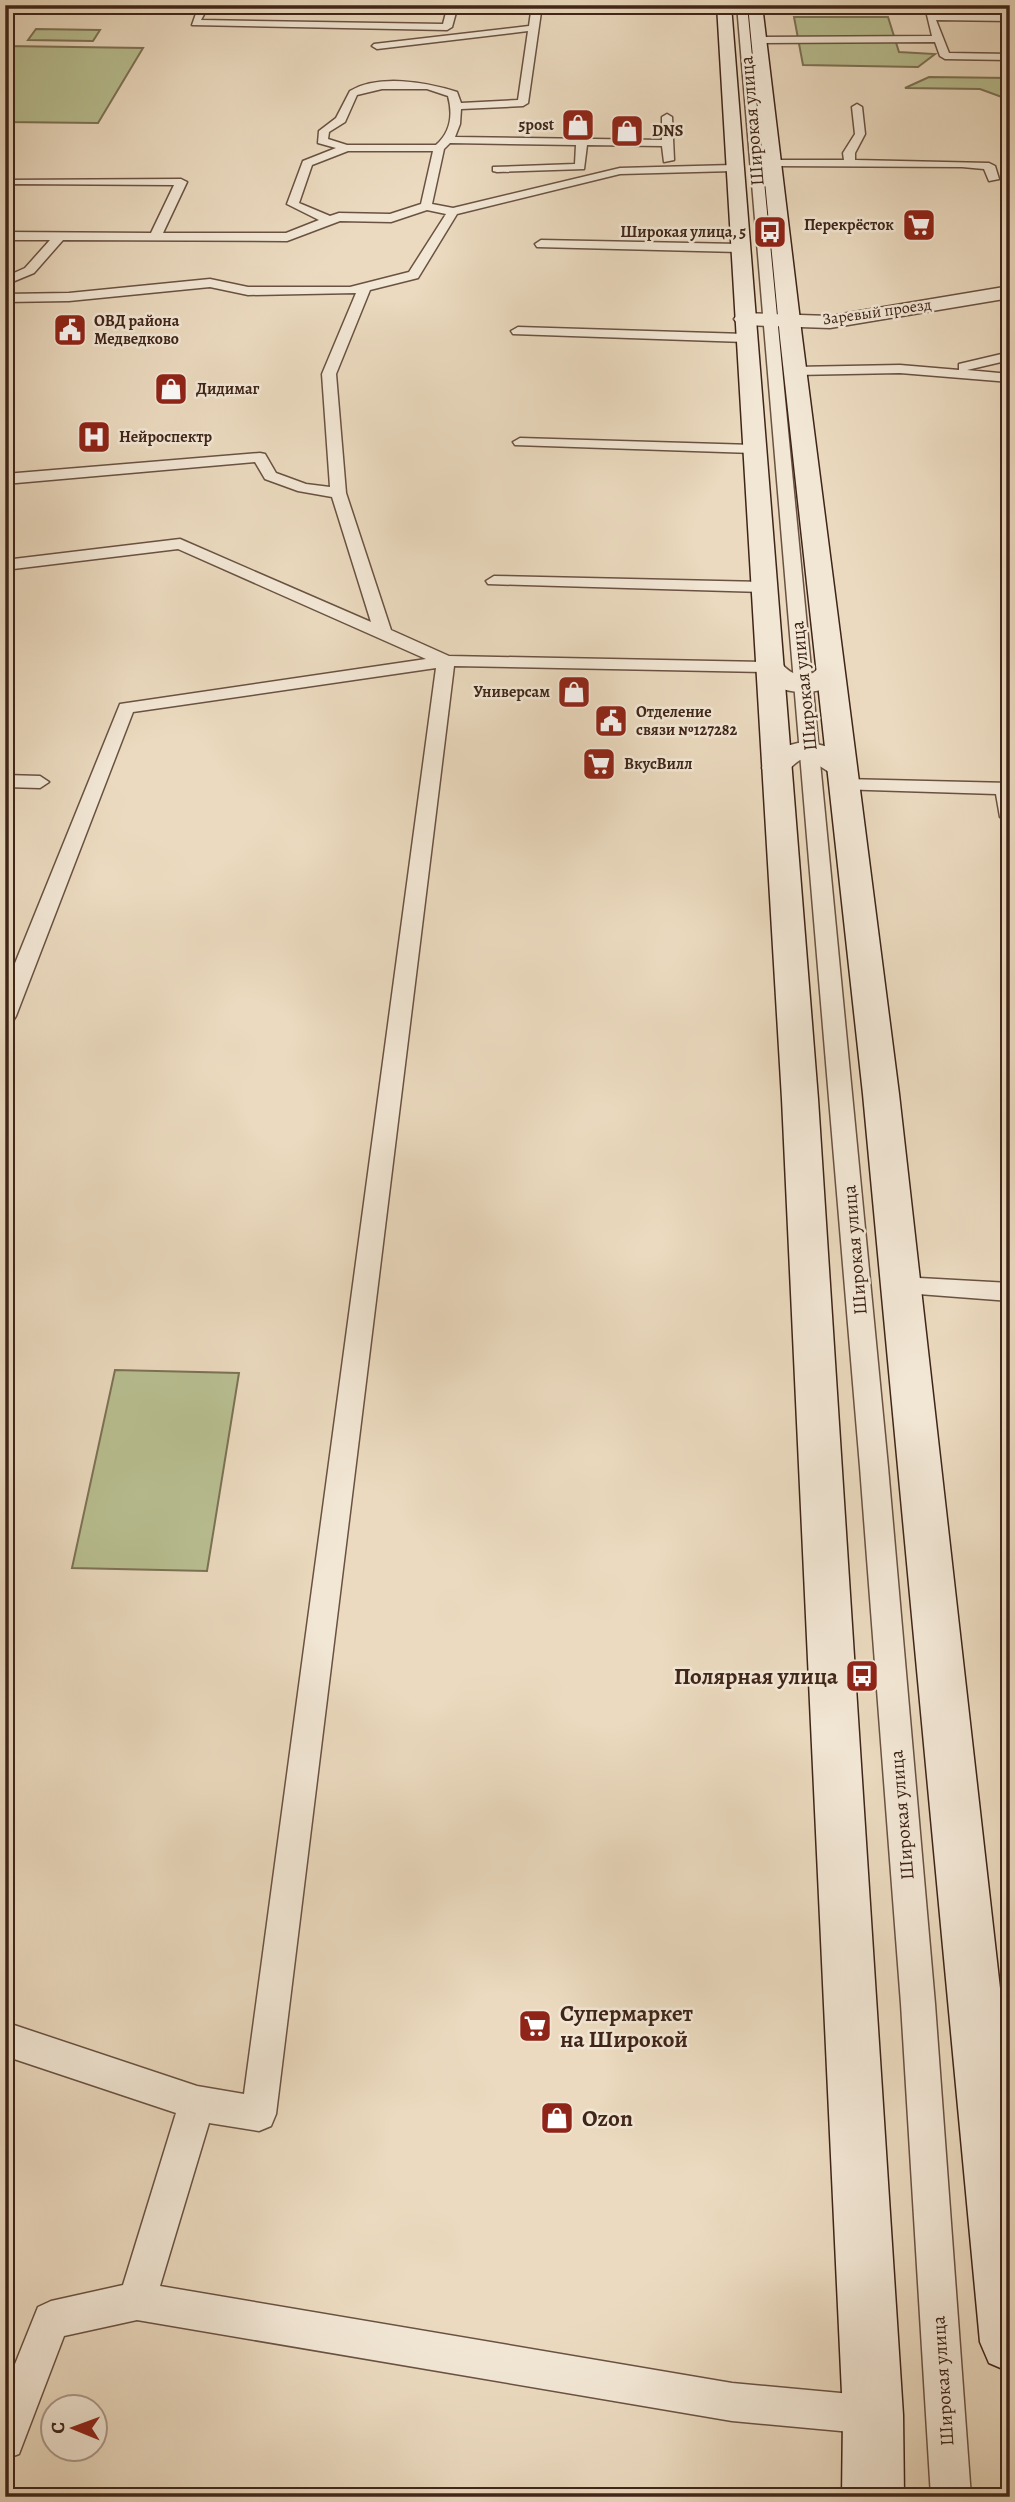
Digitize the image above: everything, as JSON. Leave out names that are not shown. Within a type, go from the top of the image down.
[{"type":"main road","name":"Широкая улица","points":[[724,5],[739,248],[762,324],[795,370],[901,1286],[1010,2342]]},
{"type":"main road","name":"Широкая улица","points":[[755,5],[756,52],[774,163],[753,449],[769,667],[794,760],[802,1125],[873,2415],[873,2497]]},
{"type":"main road","name":"Заревый проезд","points":[[762,324],[830,322],[1010,292]]},
{"type":"main road","points":[[769,667],[780,678],[804,683],[823,680],[829,675],[830,669]]},
{"type":"main road","points":[[794,760],[831,758],[839,763],[843,778]]},
{"type":"lane","points":[[204,5],[195,23],[447,27],[453,5]]},
{"type":"lane","points":[[458,106],[523,103],[537,5]]},
{"type":"lane","name":"Широкая улица","points":[[742,5],[756,52],[762,324],[804,683],[794,760],[918,2004],[951,2497]]},
{"type":"lane","points":[[1010,18],[930,17],[946,56],[1010,57]]},
{"type":"lane","points":[[377,46],[533,28]]},
{"type":"lane","points":[[727,56],[939,39]]},
{"type":"lane","points":[[451,140],[458,106],[453,94],[428,86],[382,86],[357,89],[348,96],[341,120],[324,131],[322,141],[347,148],[439,148],[451,140],[668,143]]},
{"type":"lane","points":[[850,163],[849,153],[860,134],[857,107]]},
{"type":"lane","points":[[667,117],[668,171]]},
{"type":"lane","points":[[497,169],[580,167],[582,142]]},
{"type":"lane","points":[[330,221],[293,204],[307,163],[347,148]]},
{"type":"lane","points":[[425,206],[439,148]]},
{"type":"lane","points":[[564,159],[580,158]]},
{"type":"lane","points":[[774,163],[850,163],[910,169],[989,166],[993,179]]},
{"type":"lane","points":[[5,236],[287,237],[339,217],[391,218],[425,206],[453,212],[620,171],[733,168]]},
{"type":"lane","points":[[5,190],[10,181],[181,182],[155,236]]},
{"type":"lane","points":[[5,298],[69,297],[210,284],[248,291],[350,292],[414,275],[453,212]]},
{"type":"lane","points":[[5,281],[12,280],[40,263],[59,236]]},
{"type":"lane","points":[[541,244],[739,248]]},
{"type":"lane","points":[[365,288],[329,374],[338,493],[383,633]]},
{"type":"lane","points":[[518,331],[762,324]]},
{"type":"lane","points":[[950,371],[1010,356]]},
{"type":"lane","points":[[795,370],[950,371],[1010,377]]},
{"type":"lane","points":[[520,442],[753,449]]},
{"type":"lane","points":[[5,479],[260,457],[270,477],[303,488],[338,493]]},
{"type":"lane","points":[[5,565],[180,544],[446,661]]},
{"type":"lane","points":[[495,581],[763,587]]},
{"type":"lane","points":[[5,2039],[197,2103],[258,2114],[446,661]]},
{"type":"lane","points":[[5,1016],[126,708],[446,661],[769,667]]},
{"type":"lane","points":[[843,778],[1007,789],[1010,817]]},
{"type":"lane","points":[[5,781],[40,782]]},
{"type":"lane","points":[[901,1286],[1010,1292]]},
{"type":"lane","points":[[137,2301],[197,2103]]},
{"type":"lane","points":[[5,2440],[51,2320],[137,2301],[732,2402],[873,2415]]},
{"type":"green space","points":[[794,17],[888,17],[899,52],[935,54],[918,67],[803,65]]},
{"type":"green space","points":[[36,29],[100,30],[93,41],[28,40]]},
{"type":"green space","points":[[5,46],[143,48],[98,123],[5,122]]},
{"type":"green space","points":[[929,77],[1010,78],[1010,100],[980,89],[905,88]]},
{"type":"green space","points":[[115,1370],[239,1373],[207,1571],[72,1568]]},
{"type":"place","name":"5post","points":[[578,125]]},
{"type":"place","name":"DNS","points":[[627,131]]},
{"type":"place","name":"Перекрёсток","points":[[919,225]]},
{"type":"place","name":"Широкая улица, 5","points":[[770,232]]},
{"type":"place","name":"ОВД района Медведково","points":[[70,330]]},
{"type":"place","name":"Дидимаг","points":[[171,389]]},
{"type":"place","name":"Нейроcпектр","points":[[94,437]]},
{"type":"place","name":"Универсам","points":[[574,692]]},
{"type":"place","name":"Отделение связи №127282","points":[[611,721]]},
{"type":"place","name":"ВкусВилл","points":[[599,764]]},
{"type":"place","name":"Полярная улица","points":[[862,1676]]},
{"type":"place","name":"Супермаркет на Широкой","points":[[535,2026]]},
{"type":"place","name":"Ozon","points":[[557,2118]]}]
